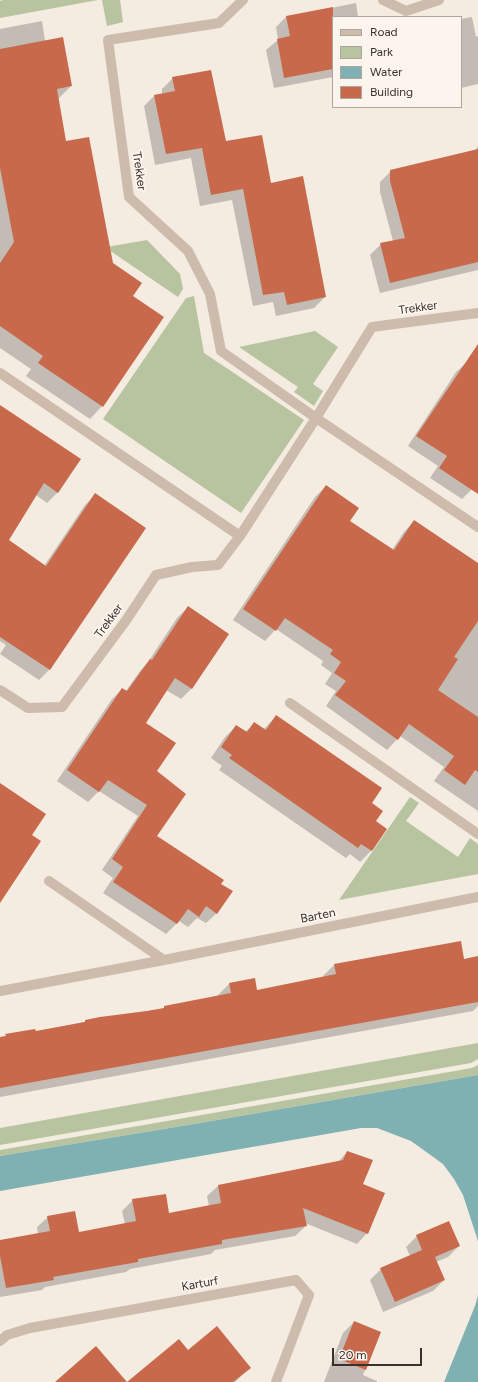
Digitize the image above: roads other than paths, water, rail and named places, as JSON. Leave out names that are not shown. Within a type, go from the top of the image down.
[{"type":"street","name":"Trekker","points":[[243,0],[219,23],[108,40],[129,197],[188,251],[210,294],[221,351],[316,418],[478,527]]},
{"type":"street","points":[[383,0],[406,11],[439,0]]},
{"type":"street","name":"Trekker","points":[[0,690],[28,708],[62,707],[156,576],[192,567],[218,565],[240,536],[316,418],[372,327],[478,312]]},
{"type":"street","points":[[0,373],[240,536]]},
{"type":"street","points":[[290,703],[478,834]]},
{"type":"street","points":[[49,881],[164,960]]},
{"type":"street","name":"Barten","points":[[0,991],[164,960],[478,897]]},
{"type":"street","name":"Karturf","points":[[0,1341],[7,1335],[30,1328],[296,1280],[309,1295],[276,1382]]},
{"type":"water","points":[[478,1075],[478,1241],[463,1195],[443,1164],[411,1141],[377,1128],[361,1128],[0,1191],[0,1156]]},
{"type":"water","points":[[478,1295],[478,1382],[444,1382],[475,1306]]}]
